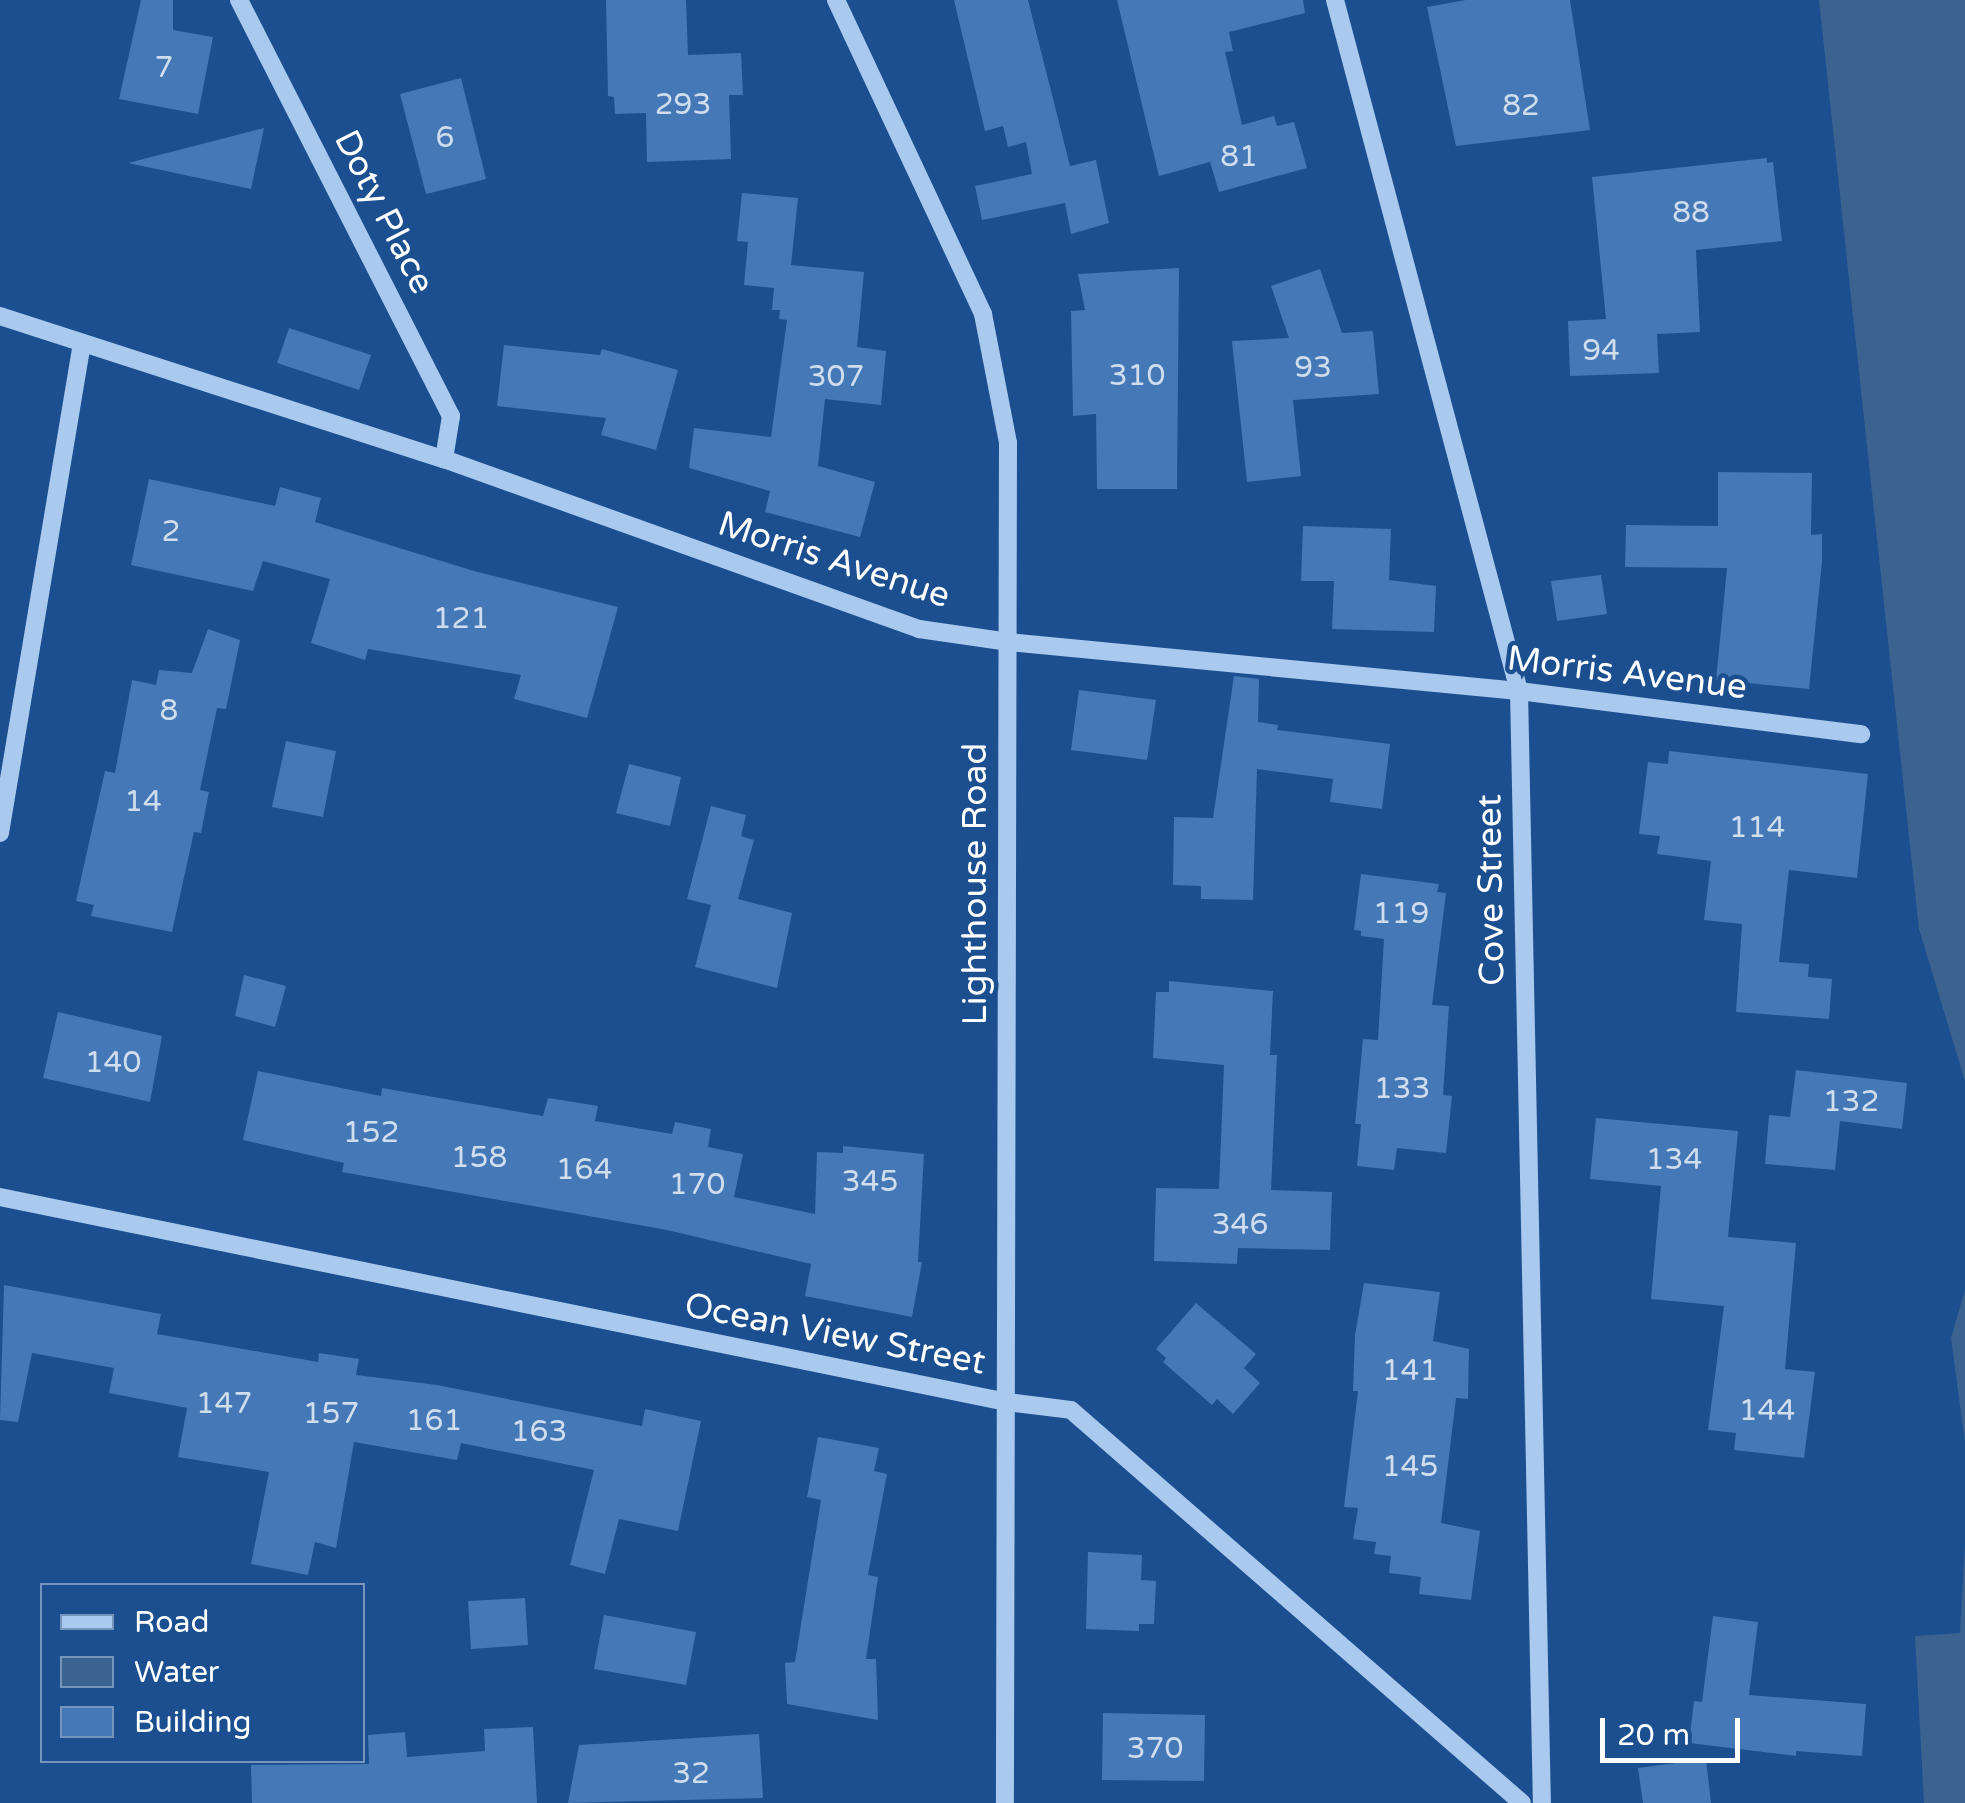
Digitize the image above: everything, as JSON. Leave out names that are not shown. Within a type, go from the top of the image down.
[{"type":"street","name":"Doty Place","points":[[239,0],[452,416],[444,459]]},
{"type":"street","name":"Lighthouse Road","points":[[836,0],[983,314],[1008,443],[1005,1803]]},
{"type":"street","name":"Cove Street","points":[[1335,0],[1519,692],[1542,1803]]},
{"type":"street","name":"Morris Avenue","points":[[0,316],[444,459],[919,629],[1009,642],[1519,692],[1861,734]]},
{"type":"street","points":[[0,832],[82,343]]},
{"type":"street","name":"Ocean View Street","points":[[0,1198],[1006,1402],[1070,1410],[1522,1803]]},
{"type":"water","points":[[1819,0],[1965,0],[1965,1081],[1919,929]]},
{"type":"water","points":[[1965,1290],[1965,1443],[1951,1338]]},
{"type":"water","points":[[1965,1543],[1965,1803],[1924,1803],[1915,1636],[1960,1633]]},
{"type":"building","points":[[141,0],[173,0],[173,30],[213,37],[198,114],[119,99]]},
{"type":"building","points":[[606,0],[686,0],[688,55],[741,53],[743,95],[729,95],[731,159],[647,162],[646,113],[615,114],[614,97],[608,96]]},
{"type":"building","points":[[954,0],[1028,0],[1070,166],[1096,160],[1109,223],[1071,234],[1065,203],[982,220],[975,186],[1032,174],[1026,142],[1008,147],[1003,126],[985,131]]},
{"type":"building","points":[[1117,0],[1303,0],[1305,13],[1229,32],[1233,51],[1225,52],[1242,125],[1274,116],[1277,126],[1294,122],[1307,168],[1219,192],[1210,162],[1159,176]]},
{"type":"building","points":[[1466,0],[1570,0],[1590,130],[1456,146],[1427,7]]},
{"type":"building","points":[[461,78],[486,179],[426,194],[400,94]]},
{"type":"building","points":[[264,128],[251,189],[128,163]]},
{"type":"building","points":[[1767,158],[1767,163],[1773,162],[1782,241],[1696,250],[1700,332],[1657,334],[1659,373],[1570,376],[1568,321],[1606,319],[1592,177]]},
{"type":"building","points":[[742,193],[798,198],[791,265],[864,272],[857,347],[886,351],[881,405],[825,399],[818,466],[875,482],[860,537],[765,512],[770,491],[689,468],[694,428],[771,437],[787,320],[779,319],[780,310],[772,310],[774,288],[744,285],[748,242],[737,241]]},
{"type":"building","points":[[1179,268],[1177,489],[1097,489],[1096,414],[1073,416],[1071,311],[1085,310],[1078,274]]},
{"type":"building","points":[[1320,269],[1342,333],[1373,331],[1379,394],[1293,400],[1301,476],[1247,482],[1232,341],[1289,338],[1271,286]]},
{"type":"building","points":[[289,328],[371,355],[359,390],[277,363]]},
{"type":"building","points":[[504,345],[600,355],[602,349],[678,370],[656,450],[601,435],[606,418],[497,406]]},
{"type":"building","points":[[1718,472],[1812,473],[1811,535],[1822,534],[1822,562],[1809,689],[1716,680],[1727,568],[1625,567],[1626,525],[1718,526]]},
{"type":"building","points":[[149,479],[275,506],[280,487],[321,498],[315,522],[474,571],[618,607],[587,718],[514,699],[521,675],[368,649],[365,660],[311,643],[330,579],[263,561],[253,591],[131,565]]},
{"type":"building","points":[[1303,526],[1391,529],[1389,580],[1436,586],[1434,632],[1332,629],[1334,581],[1301,581]]},
{"type":"building","points":[[1601,575],[1607,614],[1557,621],[1551,581]]},
{"type":"building","points":[[208,629],[240,640],[226,709],[217,708],[200,790],[209,792],[201,833],[194,832],[172,932],[91,916],[94,905],[76,901],[105,771],[115,773],[132,680],[156,685],[159,670],[192,673]]},
{"type":"building","points":[[1234,676],[1259,679],[1258,722],[1278,725],[1277,730],[1390,744],[1382,809],[1330,802],[1333,779],[1257,769],[1253,900],[1201,899],[1201,886],[1173,885],[1174,817],[1213,818]]},
{"type":"building","points":[[1079,690],[1156,700],[1147,760],[1071,750]]},
{"type":"building","points":[[286,741],[336,751],[323,817],[272,807]]},
{"type":"building","points":[[1669,751],[1868,774],[1857,878],[1789,870],[1779,962],[1809,964],[1808,977],[1832,979],[1829,1019],[1736,1012],[1742,924],[1704,920],[1711,861],[1657,854],[1660,836],[1639,834],[1648,762],[1668,764]]},
{"type":"building","points":[[629,764],[681,777],[670,826],[616,813]]},
{"type":"building","points":[[711,806],[746,815],[741,836],[754,840],[738,899],[792,913],[777,988],[695,967],[711,905],[687,899]]},
{"type":"building","points":[[1361,874],[1439,884],[1437,892],[1446,893],[1432,1005],[1449,1006],[1443,1095],[1452,1096],[1446,1153],[1397,1148],[1394,1170],[1357,1166],[1361,1124],[1355,1124],[1363,1039],[1378,1040],[1384,939],[1361,936],[1361,931],[1354,930]]},
{"type":"building","points":[[244,975],[286,986],[275,1027],[235,1016]]},
{"type":"building","points":[[1169,981],[1273,991],[1270,1055],[1277,1055],[1271,1190],[1332,1192],[1330,1250],[1238,1248],[1237,1264],[1154,1261],[1156,1188],[1219,1189],[1224,1065],[1153,1058],[1156,992],[1169,992]]},
{"type":"building","points":[[58,1012],[162,1036],[150,1102],[43,1078]]},
{"type":"building","points":[[1796,1070],[1907,1083],[1902,1129],[1840,1121],[1835,1170],[1765,1164],[1769,1115],[1790,1117]]},
{"type":"building","points":[[258,1071],[381,1096],[382,1088],[543,1116],[548,1098],[598,1106],[595,1121],[672,1134],[675,1122],[711,1129],[708,1147],[743,1154],[734,1197],[815,1214],[817,1152],[843,1153],[843,1146],[924,1154],[918,1262],[922,1262],[912,1317],[805,1296],[811,1264],[667,1230],[342,1172],[344,1163],[243,1140]]},
{"type":"building","points":[[1596,1118],[1738,1131],[1728,1237],[1796,1243],[1785,1369],[1815,1372],[1804,1458],[1734,1450],[1736,1433],[1708,1430],[1724,1306],[1651,1299],[1661,1186],[1590,1179]]},
{"type":"building","points":[[1364,1283],[1440,1292],[1433,1341],[1469,1349],[1468,1399],[1456,1398],[1441,1523],[1480,1531],[1471,1600],[1419,1594],[1421,1577],[1389,1573],[1391,1556],[1374,1554],[1376,1542],[1353,1539],[1358,1508],[1344,1507],[1358,1391],[1353,1391],[1355,1335]]},
{"type":"building","points":[[4,1285],[161,1314],[157,1334],[318,1362],[319,1353],[359,1359],[356,1375],[437,1385],[642,1426],[645,1409],[701,1421],[678,1531],[619,1519],[605,1574],[570,1565],[594,1470],[461,1443],[457,1460],[354,1442],[336,1548],[315,1542],[308,1575],[251,1564],[269,1472],[178,1457],[187,1408],[109,1393],[114,1368],[32,1353],[18,1422],[0,1420]]},
{"type":"building","points":[[1196,1303],[1256,1354],[1244,1368],[1260,1383],[1233,1414],[1217,1399],[1212,1405],[1163,1362],[1166,1358],[1156,1349]]},
{"type":"building","points":[[818,1437],[879,1448],[874,1471],[887,1474],[868,1575],[878,1577],[866,1659],[876,1659],[878,1720],[787,1704],[785,1663],[795,1662],[821,1500],[807,1497]]},
{"type":"building","points":[[1088,1552],[1142,1555],[1141,1580],[1156,1581],[1154,1624],[1139,1624],[1139,1631],[1086,1629]]},
{"type":"building","points":[[525,1598],[528,1645],[471,1649],[468,1601]]},
{"type":"building","points":[[604,1615],[696,1632],[686,1685],[594,1669]]},
{"type":"building","points":[[1713,1616],[1758,1622],[1749,1695],[1866,1704],[1862,1756],[1796,1751],[1796,1756],[1689,1743],[1694,1701],[1702,1702]]},
{"type":"building","points":[[1103,1713],[1205,1715],[1204,1781],[1102,1780]]},
{"type":"building","points":[[533,1727],[537,1803],[252,1803],[251,1765],[369,1764],[368,1735],[405,1732],[407,1757],[485,1751],[484,1729]]},
{"type":"building","points":[[759,1734],[763,1798],[568,1803],[579,1745]]},
{"type":"building","points":[[1706,1759],[1711,1803],[1643,1803],[1638,1768]]}]
